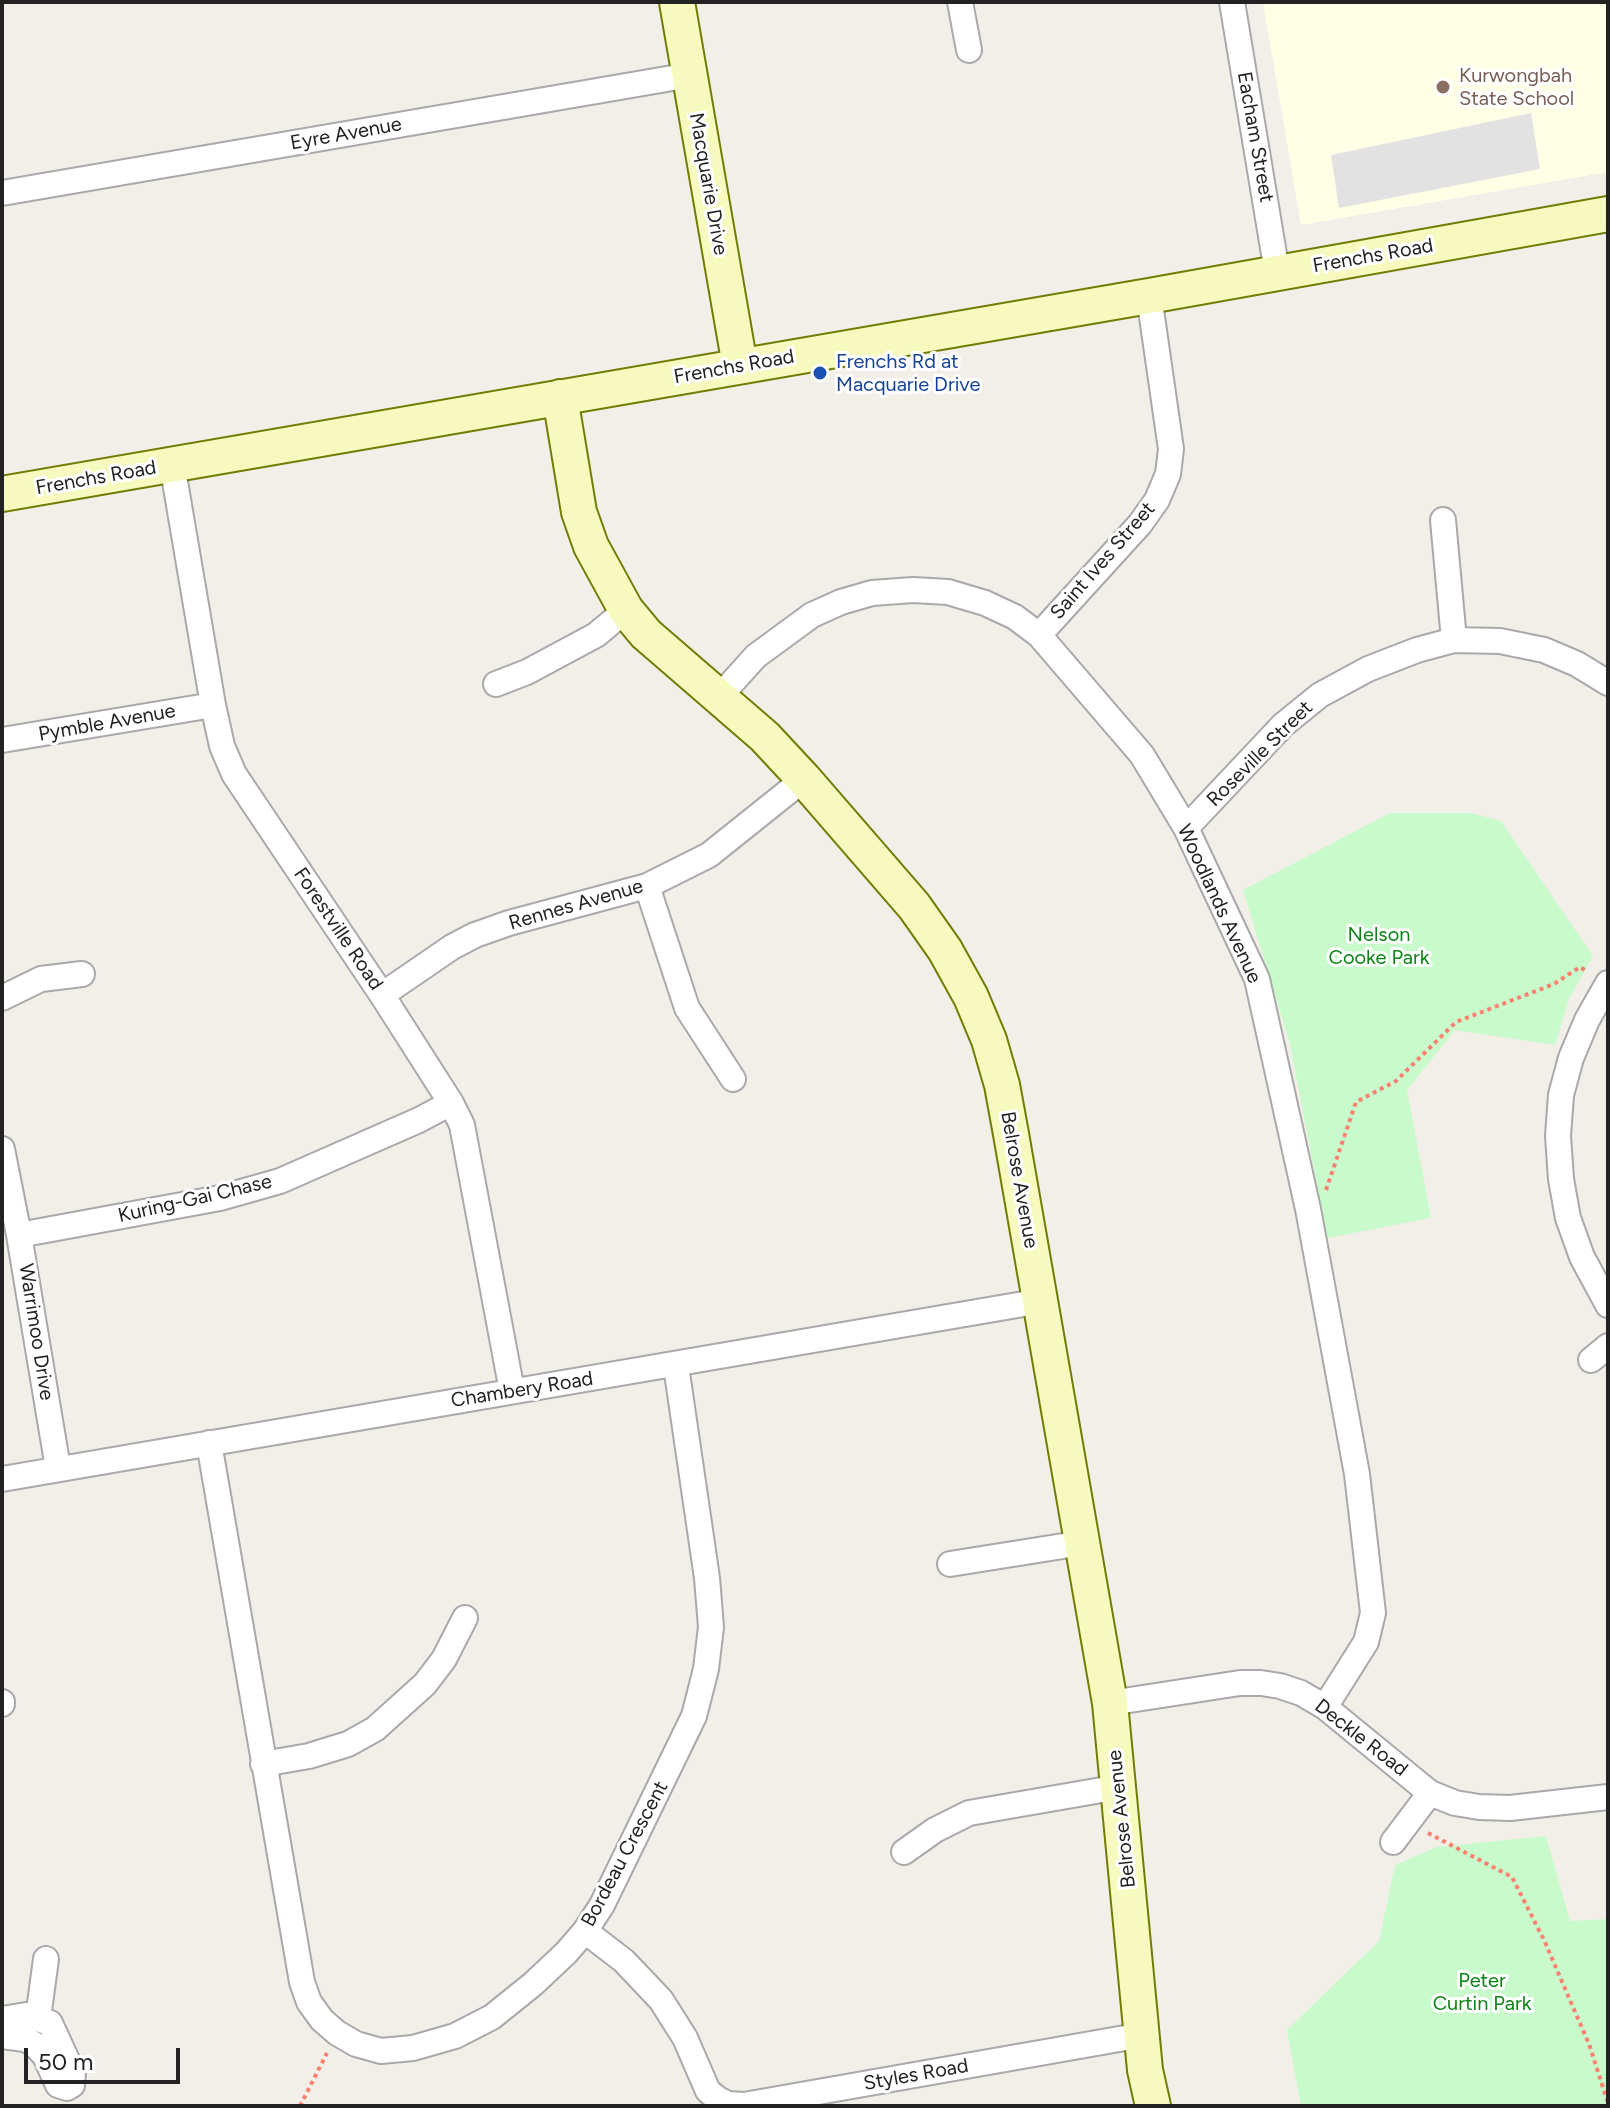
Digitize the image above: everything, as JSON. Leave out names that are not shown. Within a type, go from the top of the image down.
[{"type":"street","name":"Macquarie Drive","points":[[677,2],[740,366]]},
{"type":"street","points":[[960,2],[969,50]]},
{"type":"street","name":"Eacham Street","points":[[1232,2],[1277,272]]},
{"type":"street","name":"Eyre Avenue","points":[[2,193],[690,75]]},
{"type":"street","name":"Frenchs Road","points":[[2,494],[1608,214]]},
{"type":"street","name":"Saint Ives Street","points":[[1039,635],[1140,524],[1157,500],[1168,474],[1171,449],[1149,296]]},
{"type":"street","name":"Belrose Avenue","points":[[560,397],[579,512],[591,546],[626,610],[646,634],[720,696],[804,779],[914,906],[945,950],[971,997],[989,1040],[1002,1085],[1110,1703],[1142,2035],[1153,2106]]},
{"type":"street","name":"Forestville Road","points":[[172,464],[222,746],[234,774],[382,995],[462,1125],[512,1391]]},
{"type":"street","points":[[1443,520],[1454,640]]},
{"type":"street","name":"Woodlands Avenue","points":[[720,696],[756,656],[812,615],[872,593],[913,590],[948,592],[985,603],[1015,617],[1039,635],[1142,755],[1186,828],[1257,979],[1308,1209],[1357,1474],[1373,1613],[1366,1642],[1325,1707]]},
{"type":"street","points":[[496,684],[527,672],[596,635],[626,610]]},
{"type":"street","name":"Roseville Street","points":[[1186,828],[1283,725],[1320,695],[1368,669],[1454,640],[1500,641],[1544,650],[1577,664],[1608,683]]},
{"type":"street","name":"Pymble Avenue","points":[[2,740],[213,705]]},
{"type":"street","name":"Rennes Avenue","points":[[382,995],[475,935],[647,886],[709,855],[804,779]]},
{"type":"street","points":[[647,886],[687,1008],[733,1079]]},
{"type":"street","points":[[2,998],[41,979],[82,974]]},
{"type":"street","points":[[1601,979],[1571,1058],[1561,1095],[1558,1136],[1568,1218],[1582,1257],[1608,1305]]},
{"type":"street","name":"Kuring-Gai Chase","points":[[19,1235],[220,1198],[280,1181],[451,1103]]},
{"type":"street","name":"Warrimoo Drive","points":[[2,1149],[58,1468]]},
{"type":"street","name":"Chambery Road","points":[[2,1479],[512,1391],[676,1366],[1041,1301]]},
{"type":"street","name":"Bordeau Crescent","points":[[209,1443],[302,1982],[309,2002],[322,2020],[337,2033],[356,2044],[381,2051],[413,2048],[455,2036],[492,2017],[533,1984],[585,1931],[602,1905],[694,1716],[706,1669],[711,1627],[707,1578],[676,1366]]},
{"type":"street","points":[[950,1564],[1082,1543]]},
{"type":"street","points":[[263,1764],[309,1756],[348,1744],[375,1729],[425,1684],[444,1659],[465,1618]]},
{"type":"street","name":"Deckle Road","points":[[1110,1703],[1261,1683],[1301,1693],[1325,1707],[1430,1793],[1455,1803],[1510,1808],[1608,1797]]},
{"type":"street","points":[[904,1852],[935,1830],[969,1813],[1119,1787]]},
{"type":"street","points":[[1393,1842],[1430,1793]]},
{"type":"street","name":"Styles Road","points":[[585,1931],[624,1961],[652,1989],[685,2038],[708,2091],[728,2104],[744,2105],[1142,2035]]},
{"type":"street","points":[[38,2018],[46,1959]]},
{"type":"street","points":[[2,2019],[26,2015],[50,2023],[73,2073],[71,2097]]},
{"type":"street","points":[[2,2036],[25,2039],[34,2044],[45,2056],[58,2085],[71,2097]]},
{"type":"path","points":[[1308,1209],[1320,1208],[1356,1102],[1396,1081],[1456,1022],[1554,984],[1580,967],[1601,979]]},
{"type":"path","points":[[1409,1820],[1435,1838],[1512,1877],[1544,1940],[1589,2044],[1608,2103]]},
{"type":"path","points":[[300,2106],[337,2033]]},
{"type":"shaded area","name":"Kurwongbah State School","points":[[1263,2],[1608,2],[1608,172],[1301,225]]},
{"type":"shaded area","points":[[1531,113],[1540,169],[1339,208],[1331,155]]},
{"type":"green space","name":"Nelson Cooke Park","points":[[1390,813],[1471,813],[1501,821],[1593,956],[1569,999],[1555,1045],[1455,1030],[1407,1090],[1431,1218],[1327,1238],[1290,1044],[1243,890]]},
{"type":"green space","name":"Peter Curtin Park","points":[[1546,1836],[1570,1921],[1608,1919],[1608,2106],[1301,2106],[1287,2030],[1379,1941],[1395,1865],[1437,1847]]},
{"type":"place","name":"Kurwongbah State School","points":[[1443,87]]},
{"type":"place","name":"Frenchs Rd at Macquarie Drive","points":[[820,373]]}]
